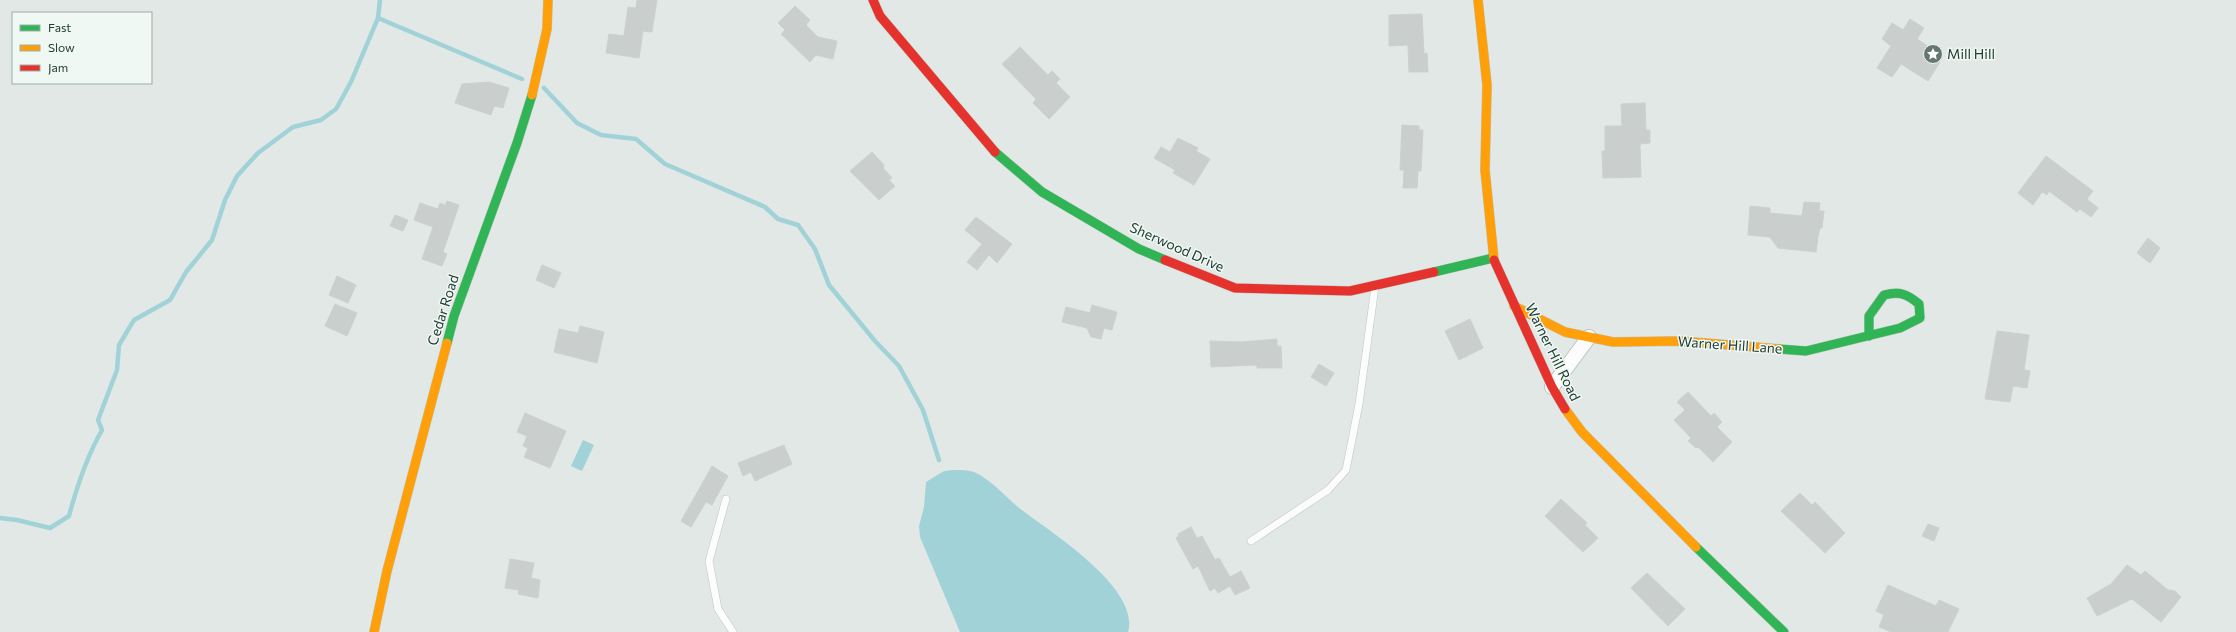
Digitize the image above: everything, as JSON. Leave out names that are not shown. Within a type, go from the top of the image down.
[{"type":"street","name":"Cedar Road","points":[[374,632],[387,571],[454,316],[518,143],[538,74],[547,29],[548,0]]},
{"type":"street","name":"Sherwood Drive","points":[[873,0],[880,16],[988,146],[1042,192],[1139,250],[1236,288],[1350,291],[1493,258]]},
{"type":"street","name":"Warner Hill Road","points":[[1478,0],[1487,85],[1485,170],[1493,258],[1552,387],[1572,420],[1582,432],[1651,503],[1784,632]]},
{"type":"street","name":"Warner Hill Lane","points":[[1514,306],[1565,332],[1613,342],[1680,341],[1806,350],[1869,336],[1900,328],[1920,318],[1919,304],[1907,294],[1896,292],[1884,295],[1870,316],[1869,336]]},
{"type":"street","points":[[1552,387],[1589,337]]},
{"type":"lane","points":[[1251,542],[1328,490],[1346,470],[1359,404],[1375,286]]},
{"type":"lane","points":[[726,499],[709,561],[718,609],[733,632]]},
{"type":"water","points":[[583,440],[594,445],[582,471],[571,466]]},
{"type":"water","points":[[944,471],[972,471],[986,479],[1019,508],[1090,562],[1107,579],[1121,597],[1128,615],[1128,632],[960,632],[920,537],[919,526],[924,507],[926,482]]},
{"type":"building","points":[[637,0],[657,0],[652,32],[643,31],[639,58],[606,53],[609,34],[624,36],[628,7],[636,8]]},
{"type":"building","points":[[795,6],[810,20],[806,25],[818,37],[837,41],[833,59],[816,55],[810,62],[781,34],[785,30],[778,23]]},
{"type":"building","points":[[1422,14],[1424,54],[1427,53],[1428,72],[1409,72],[1408,45],[1389,46],[1389,15]]},
{"type":"building","points":[[1910,19],[1924,28],[1917,39],[1938,53],[1937,60],[1940,62],[1928,81],[1901,64],[1892,77],[1877,68],[1891,46],[1882,39],[1892,23],[1903,30]]},
{"type":"building","points":[[1020,47],[1048,75],[1052,71],[1060,79],[1056,83],[1070,97],[1049,119],[1033,103],[1036,99],[1002,64]]},
{"type":"building","points":[[489,82],[509,88],[503,108],[494,106],[491,115],[455,103],[462,84]]},
{"type":"building","points":[[1645,103],[1646,130],[1650,130],[1650,143],[1640,144],[1641,177],[1603,178],[1602,151],[1605,151],[1605,126],[1622,126],[1621,104]]},
{"type":"building","points":[[1402,125],[1419,126],[1419,130],[1423,130],[1421,171],[1418,171],[1417,188],[1403,188],[1404,170],[1400,170]]},
{"type":"building","points":[[1178,138],[1198,148],[1196,151],[1210,159],[1194,185],[1173,173],[1175,170],[1154,158],[1161,147],[1170,152]]},
{"type":"building","points":[[872,152],[884,165],[883,168],[892,178],[889,180],[895,186],[879,200],[850,171]]},
{"type":"building","points":[[2046,156],[2093,191],[2087,199],[2098,208],[2091,217],[2080,209],[2077,212],[2049,191],[2047,195],[2042,192],[2033,205],[2018,193]]},
{"type":"building","points":[[447,201],[459,205],[443,252],[447,254],[442,266],[422,259],[433,227],[414,220],[420,203],[438,209],[440,203],[445,205]]},
{"type":"building","points":[[1804,202],[1820,203],[1819,211],[1824,211],[1822,228],[1820,228],[1818,236],[1816,252],[1778,248],[1770,237],[1748,235],[1750,206],[1770,208],[1770,213],[1802,216]]},
{"type":"building","points":[[395,215],[408,220],[403,231],[390,226]]},
{"type":"building","points":[[976,217],[1012,244],[997,263],[989,255],[977,270],[967,262],[982,244],[965,230]]},
{"type":"building","points":[[2148,238],[2160,248],[2150,263],[2137,253]]},
{"type":"building","points":[[542,265],[561,273],[554,288],[536,280]]},
{"type":"building","points":[[337,276],[356,285],[348,303],[329,295]]},
{"type":"building","points":[[335,304],[357,313],[347,336],[325,326]]},
{"type":"building","points":[[1092,305],[1117,312],[1112,330],[1104,328],[1101,339],[1091,337],[1087,328],[1062,322],[1066,307],[1090,313]]},
{"type":"building","points":[[1470,319],[1483,348],[1459,360],[1445,331]]},
{"type":"building","points":[[580,326],[604,332],[597,363],[554,352],[559,329],[578,333]]},
{"type":"building","points":[[1997,331],[2029,335],[2024,370],[2030,371],[2027,388],[2013,386],[2010,402],[1985,399]]},
{"type":"building","points":[[1277,339],[1277,346],[1281,346],[1282,368],[1257,368],[1257,365],[1211,367],[1210,341],[1241,342]]},
{"type":"building","points":[[1319,364],[1334,373],[1326,386],[1311,377]]},
{"type":"building","points":[[1688,392],[1711,416],[1714,413],[1722,422],[1717,427],[1732,442],[1713,462],[1698,447],[1696,448],[1688,441],[1691,438],[1674,420],[1685,410],[1677,402]]},
{"type":"building","points":[[525,413],[566,431],[550,468],[524,457],[528,448],[523,446],[527,436],[517,432]]},
{"type":"building","points":[[784,445],[792,464],[755,481],[751,472],[743,476],[738,463]]},
{"type":"building","points":[[712,466],[728,476],[712,505],[706,502],[691,527],[681,521]]},
{"type":"building","points":[[1800,493],[1812,505],[1815,502],[1845,533],[1825,553],[1781,511]]},
{"type":"building","points":[[1561,499],[1587,523],[1585,525],[1598,538],[1583,552],[1545,516]]},
{"type":"building","points":[[1928,524],[1939,528],[1934,541],[1922,536]]},
{"type":"building","points":[[1191,527],[1197,538],[1202,536],[1215,560],[1219,558],[1230,577],[1241,571],[1250,588],[1235,595],[1230,586],[1218,593],[1215,588],[1210,591],[1198,566],[1193,569],[1176,538],[1179,536],[1178,534]]},
{"type":"building","points":[[510,559],[534,563],[531,578],[540,580],[538,598],[518,594],[519,590],[505,588]]},
{"type":"building","points":[[2127,565],[2141,575],[2145,571],[2168,590],[2175,591],[2181,597],[2161,622],[2132,599],[2097,616],[2087,598],[2111,584]]},
{"type":"building","points":[[1647,573],[1685,609],[1668,626],[1631,588]]},
{"type":"building","points":[[1888,585],[1936,606],[1939,600],[1959,609],[1948,632],[1891,632],[1879,627],[1884,615],[1876,611]]},
{"type":"waterway","points":[[0,518],[17,520],[50,528],[69,516],[82,472],[102,430],[98,420],[117,370],[119,345],[134,320],[170,300],[186,272],[212,240],[225,200],[237,176],[258,153],[293,127],[321,120],[336,109],[351,82],[378,18],[380,0]]},
{"type":"waterway","points":[[378,18],[522,79]]},
{"type":"waterway","points":[[544,88],[577,123],[601,135],[636,139],[665,164],[765,207],[778,219],[798,225],[815,249],[829,285],[875,341],[899,366],[923,410],[939,460]]},
{"type":"traffic: fast","points":[[447,343],[454,316],[517,143],[532,95]]},
{"type":"traffic: fast","points":[[995,152],[1042,192],[1139,249],[1165,260]]},
{"type":"traffic: fast","points":[[1434,272],[1493,258]]},
{"type":"traffic: fast","points":[[1779,349],[1806,351],[1900,328],[1920,318],[1919,304],[1903,294],[1895,293],[1884,295],[1869,316],[1869,336]]},
{"type":"traffic: fast","points":[[1696,547],[1784,632]]},
{"type":"traffic: slow","points":[[532,95],[547,29],[548,0]]},
{"type":"traffic: slow","points":[[1478,0],[1487,85],[1485,170],[1494,260]]},
{"type":"traffic: slow","points":[[1514,306],[1565,332],[1613,342],[1680,341],[1779,349]]},
{"type":"traffic: slow","points":[[374,632],[387,571],[447,343]]},
{"type":"traffic: slow","points":[[1565,409],[1582,432],[1696,547]]},
{"type":"traffic: jam","points":[[873,0],[880,16],[995,152]]},
{"type":"traffic: jam","points":[[1165,260],[1235,288],[1350,291],[1434,272]]},
{"type":"traffic: jam","points":[[1494,260],[1552,387],[1565,409]]},
{"type":"place","name":"Mill Hill","points":[[1933,54]]}]
